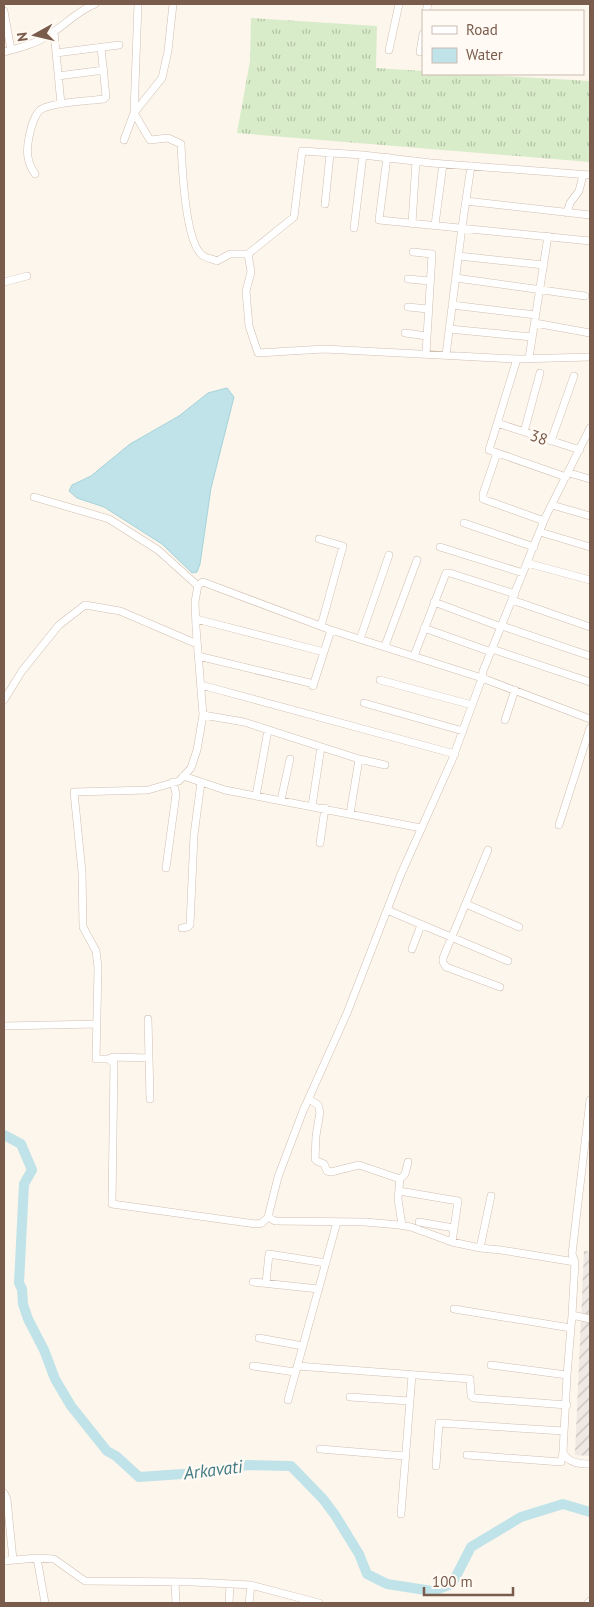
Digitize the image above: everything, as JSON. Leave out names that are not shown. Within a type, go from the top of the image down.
[{"type":"street","points":[[4,11],[8,51],[34,44],[54,32],[84,6],[95,4]]},
{"type":"street","points":[[124,140],[134,113],[138,4]]},
{"type":"street","points":[[134,113],[162,78],[168,51],[173,4]]},
{"type":"street","points":[[389,50],[399,4]]},
{"type":"street","points":[[54,32],[61,104]]},
{"type":"street","points":[[420,52],[422,40]]},
{"type":"street","points":[[56,53],[119,45]]},
{"type":"street","points":[[35,174],[29,164],[28,152],[32,123],[39,111],[48,106],[104,99],[106,94],[101,47]]},
{"type":"street","points":[[58,76],[104,70]]},
{"type":"street","points":[[134,113],[150,140],[168,138],[181,144],[191,236],[202,255],[217,261],[230,254],[248,254],[294,217],[302,151],[587,175],[570,203],[567,213]]},
{"type":"street","points":[[325,204],[330,154]]},
{"type":"street","points":[[354,228],[363,155]]},
{"type":"street","points":[[387,157],[379,220],[590,241]]},
{"type":"street","points":[[412,224],[416,161]]},
{"type":"street","points":[[435,225],[443,164]]},
{"type":"street","points":[[446,355],[471,166]]},
{"type":"street","points":[[466,201],[590,215]]},
{"type":"street","points":[[529,358],[548,236]]},
{"type":"street","points":[[414,252],[432,254],[426,354]]},
{"type":"street","points":[[248,254],[251,272],[246,291],[249,326],[258,353],[324,349],[517,359],[590,357]]},
{"type":"street","points":[[458,256],[544,266]]},
{"type":"street","points":[[4,282],[27,276]]},
{"type":"street","points":[[456,278],[585,296]]},
{"type":"street","points":[[408,279],[430,281]]},
{"type":"street","points":[[452,305],[536,315]]},
{"type":"street","points":[[408,307],[428,309]]},
{"type":"street","points":[[535,323],[590,334]]},
{"type":"street","points":[[449,329],[532,337]]},
{"type":"street","points":[[406,334],[427,336]]},
{"type":"street","points":[[517,359],[489,450],[568,475],[590,479]]},
{"type":"street","points":[[524,432],[540,373]]},
{"type":"street","points":[[552,441],[574,376]]},
{"type":"street","name":"38","points":[[497,423],[580,450]]},
{"type":"street","points":[[108,1059],[114,1063],[112,1204],[256,1224],[262,1223],[268,1216],[281,1169],[303,1111],[347,1013],[400,874],[455,754],[492,651],[544,521],[590,428]]},
{"type":"street","points":[[497,453],[483,499],[544,521]]},
{"type":"street","points":[[34,497],[108,519],[158,550],[200,584],[331,630],[482,678],[590,719]]},
{"type":"street","points":[[552,505],[590,516]]},
{"type":"street","points":[[464,523],[534,547]]},
{"type":"street","points":[[540,532],[590,547]]},
{"type":"street","points":[[319,539],[343,546],[321,626]]},
{"type":"street","points":[[440,547],[523,573]]},
{"type":"street","points":[[360,639],[389,555]]},
{"type":"street","points":[[385,646],[417,560]]},
{"type":"street","points":[[527,563],[590,580]]},
{"type":"street","points":[[414,656],[446,573],[450,572],[590,627]]},
{"type":"street","points":[[149,1058],[114,1057],[96,1059],[98,967],[96,951],[83,927],[82,872],[74,792],[148,790],[179,780],[191,768],[197,750],[203,714],[195,602],[200,584]]},
{"type":"street","points":[[434,602],[590,656]]},
{"type":"street","points":[[4,700],[22,671],[59,625],[85,605],[120,611],[197,644]]},
{"type":"street","points":[[196,619],[324,652]]},
{"type":"street","points":[[424,628],[590,682]]},
{"type":"street","points":[[198,656],[314,685],[331,630]]},
{"type":"street","points":[[380,680],[472,704]]},
{"type":"street","points":[[200,685],[455,754]]},
{"type":"street","points":[[505,720],[515,690]]},
{"type":"street","points":[[364,704],[462,731]]},
{"type":"street","points":[[203,714],[244,722],[359,759],[385,765]]},
{"type":"street","points":[[559,825],[590,728]]},
{"type":"street","points":[[256,796],[268,730]]},
{"type":"street","points":[[312,806],[321,747]]},
{"type":"street","points":[[281,800],[290,759]]},
{"type":"street","points":[[350,814],[359,759]]},
{"type":"street","points":[[183,776],[225,790],[421,828]]},
{"type":"street","points":[[166,868],[176,794],[174,782]]},
{"type":"street","points":[[182,928],[190,925],[194,836],[201,782]]},
{"type":"street","points":[[320,843],[325,808]]},
{"type":"street","points":[[488,850],[443,962],[446,967],[500,987]]},
{"type":"street","points":[[466,904],[519,927]]},
{"type":"street","points":[[387,910],[508,961]]},
{"type":"street","points":[[412,949],[421,925]]},
{"type":"street","points":[[148,1019],[150,1099]]},
{"type":"street","points":[[4,1026],[97,1024]]},
{"type":"street","points":[[309,1100],[318,1105],[320,1112],[315,1158],[324,1164],[328,1171],[348,1169],[359,1165],[400,1179]]},
{"type":"street","points":[[467,1455],[561,1462],[567,1405],[567,1375],[572,1315],[574,1262],[572,1254],[588,1137],[590,1100]]},
{"type":"street","points":[[402,1225],[398,1199],[400,1179],[405,1174],[408,1162]]},
{"type":"street","points":[[399,1191],[458,1201],[452,1242]]},
{"type":"street","points":[[480,1248],[491,1196]]},
{"type":"street","points":[[268,1216],[275,1220],[365,1222],[402,1225],[452,1242],[574,1262]]},
{"type":"street","points":[[288,1400],[337,1222]]},
{"type":"street","points":[[419,1222],[454,1228]]},
{"type":"street","points":[[266,1283],[269,1254],[326,1263]]},
{"type":"street","points":[[253,1282],[319,1289]]},
{"type":"street","points":[[454,1310],[571,1328]]},
{"type":"street","points":[[572,1315],[590,1319]]},
{"type":"street","points":[[259,1338],[303,1346]]},
{"type":"street","points":[[491,1364],[567,1375]]},
{"type":"street","points":[[253,1366],[470,1379],[471,1396],[474,1398],[567,1405]]},
{"type":"street","points":[[401,1514],[412,1375]]},
{"type":"street","points":[[350,1397],[409,1401]]},
{"type":"street","points":[[436,1466],[439,1423],[564,1431]]},
{"type":"street","points":[[320,1450],[405,1456]]},
{"type":"street","points":[[563,1452],[565,1457],[572,1462],[590,1464]]},
{"type":"street","points":[[4,1493],[7,1499],[13,1560]]},
{"type":"street","points":[[37,1558],[45,1603]]},
{"type":"street","points":[[4,1561],[37,1558],[54,1559],[85,1581],[251,1585],[319,1603]]},
{"type":"street","points":[[175,1582],[176,1603]]},
{"type":"street","points":[[229,1603],[230,1584]]},
{"type":"street","points":[[249,1603],[251,1585]]},
{"type":"shaded area","points":[[584,1251],[590,1251],[590,1456],[575,1455]]},
{"type":"green space","points":[[251,18],[377,26],[376,68],[422,71],[422,75],[485,75],[590,81],[590,162],[237,133],[250,61]]},
{"type":"water","points":[[227,388],[234,397],[211,488],[200,564],[197,572],[192,573],[162,544],[104,507],[77,498],[69,491],[72,485],[91,476],[130,444],[179,416],[208,393]]},
{"type":"waterway","name":"Arkavati","points":[[4,1135],[21,1144],[32,1170],[24,1184],[19,1283],[28,1319],[44,1350],[55,1379],[71,1406],[107,1451],[116,1456],[139,1477],[197,1473],[248,1465],[291,1466],[323,1499],[335,1515],[359,1554],[367,1574],[387,1584],[432,1591],[452,1584],[471,1547],[521,1517],[563,1504],[590,1512]]}]
